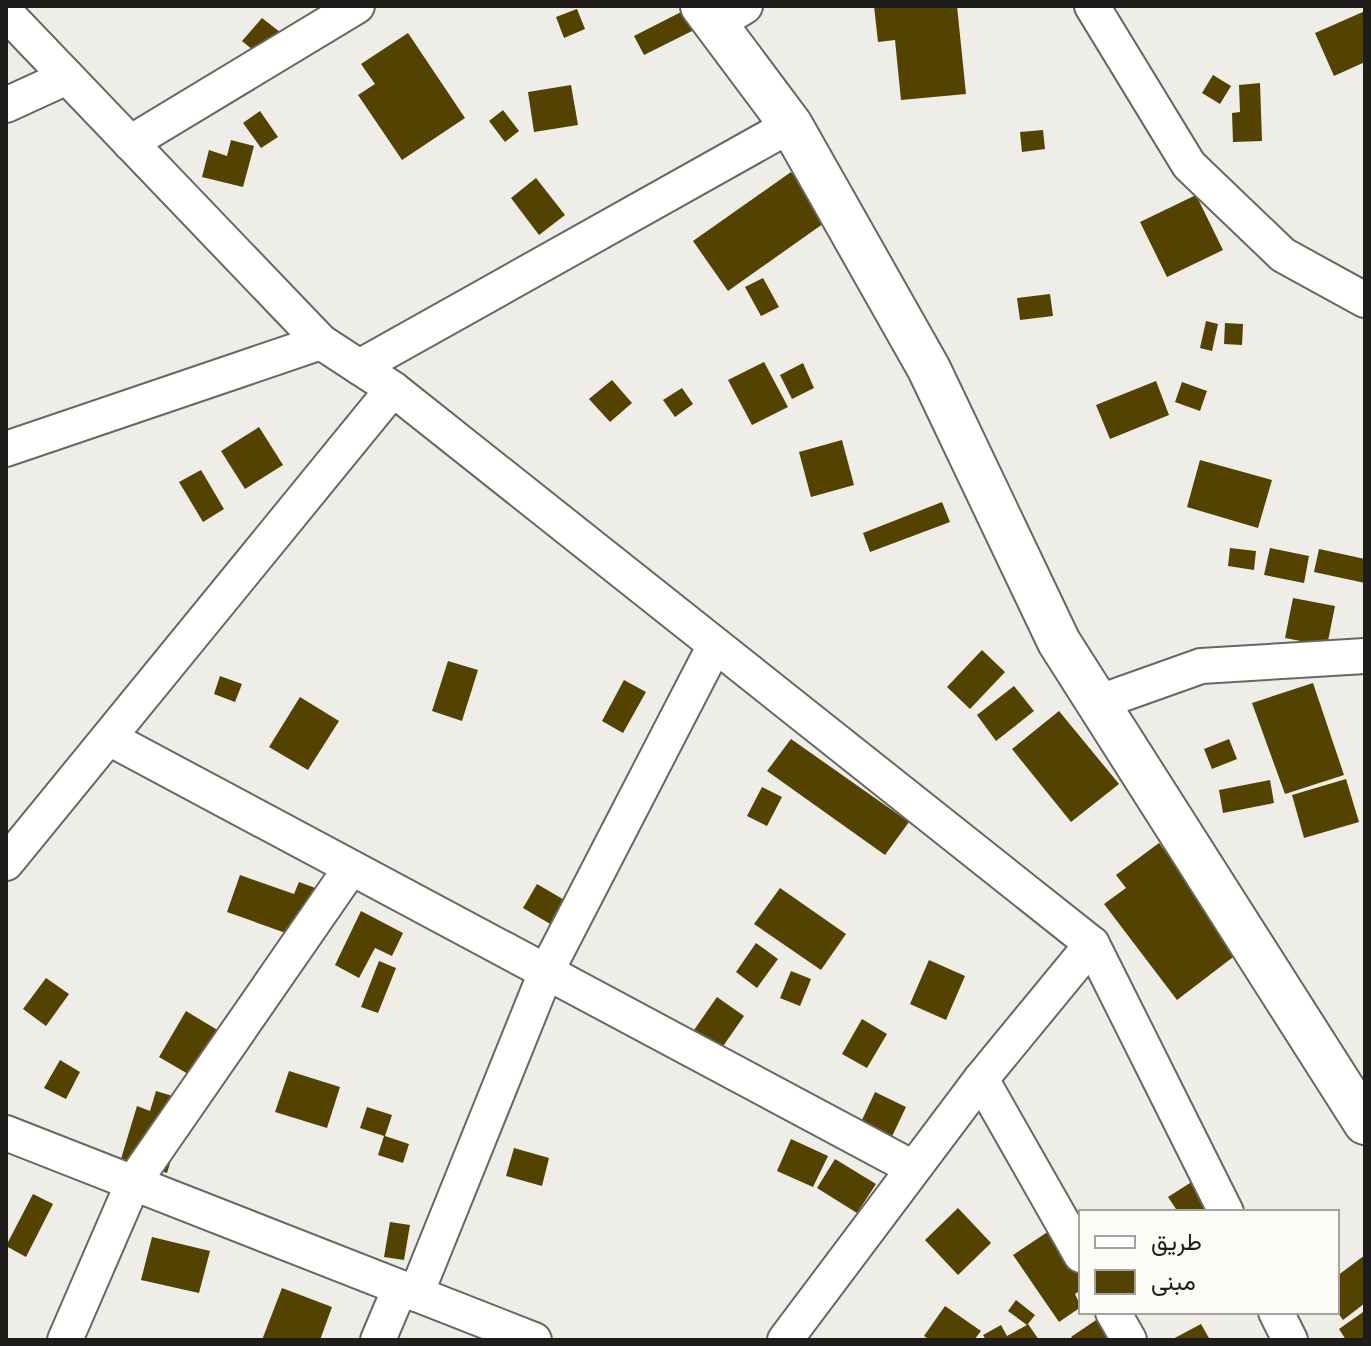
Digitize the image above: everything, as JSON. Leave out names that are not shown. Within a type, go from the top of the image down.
[{"type":"street","points":[[130,143],[357,6]]},
{"type":"street","points":[[1092,6],[1189,165],[1283,255],[1365,300]]},
{"type":"street","points":[[721,12],[791,125],[929,369],[1059,642],[1365,1123]]},
{"type":"street","points":[[6,13],[321,342],[393,389],[1092,944],[1225,1210]]},
{"type":"street","points":[[6,105],[67,77]]},
{"type":"street","points":[[359,367],[791,125]]},
{"type":"street","points":[[6,449],[321,342]]},
{"type":"street","points":[[6,863],[393,389]]},
{"type":"street","points":[[378,1340],[408,1291],[546,972],[715,645]]},
{"type":"street","points":[[1097,703],[1201,666],[1365,656]]},
{"type":"street","points":[[109,738],[913,1168]]},
{"type":"street","points":[[65,1340],[133,1183],[351,868]]},
{"type":"street","points":[[785,1340],[981,1079],[1092,944]]},
{"type":"street","points":[[981,1079],[1079,1251]]},
{"type":"street","points":[[6,1133],[534,1340]]},
{"type":"street","points":[[1114,1314],[1129,1340]]},
{"type":"street","points":[[1277,1314],[1290,1340]]},
{"type":"building","points":[[874,6],[957,6],[966,94],[901,100],[895,40],[878,42]]},
{"type":"building","points":[[577,9],[585,29],[564,38],[556,17]]},
{"type":"building","points":[[685,10],[696,29],[644,55],[634,36]]},
{"type":"building","points":[[1365,11],[1365,62],[1334,76],[1315,33]]},
{"type":"building","points":[[262,18],[285,36],[265,60],[242,41]]},
{"type":"building","points":[[408,33],[465,118],[402,160],[358,95],[375,84],[361,64]]},
{"type":"building","points":[[1213,75],[1231,86],[1220,104],[1202,93]]},
{"type":"building","points":[[1260,83],[1262,141],[1233,142],[1232,113],[1240,112],[1239,85]]},
{"type":"building","points":[[571,85],[578,125],[534,132],[528,92]]},
{"type":"building","points":[[503,110],[519,131],[505,142],[489,121]]},
{"type":"building","points":[[260,111],[278,137],[261,148],[243,123]]},
{"type":"building","points":[[1043,130],[1045,149],[1022,152],[1020,132]]},
{"type":"building","points":[[231,140],[254,146],[243,187],[202,177],[209,150],[227,156]]},
{"type":"building","points":[[791,172],[827,221],[728,291],[693,241]]},
{"type":"building","points":[[536,178],[565,215],[539,235],[511,198]]},
{"type":"building","points":[[1196,195],[1223,250],[1167,277],[1140,222]]},
{"type":"building","points":[[763,278],[779,307],[761,316],[745,287]]},
{"type":"building","points":[[1050,294],[1053,316],[1020,320],[1017,298]]},
{"type":"building","points":[[1206,321],[1218,324],[1212,351],[1200,348]]},
{"type":"building","points":[[1225,323],[1243,324],[1242,345],[1224,344]]},
{"type":"building","points":[[764,362],[788,407],[752,425],[728,380]]},
{"type":"building","points":[[803,363],[814,388],[792,399],[780,375]]},
{"type":"building","points":[[612,380],[632,403],[610,422],[589,399]]},
{"type":"building","points":[[1156,381],[1169,415],[1110,439],[1096,405]]},
{"type":"building","points":[[1182,382],[1207,391],[1200,411],[1175,402]]},
{"type":"building","points":[[682,388],[693,404],[675,417],[663,400]]},
{"type":"building","points":[[259,427],[283,465],[245,489],[221,451]]},
{"type":"building","points":[[842,440],[854,485],[811,497],[799,452]]},
{"type":"building","points":[[1200,460],[1272,480],[1258,528],[1187,507]]},
{"type":"building","points":[[201,470],[224,509],[203,522],[179,482]]},
{"type":"building","points":[[942,502],[950,522],[870,552],[863,533]]},
{"type":"building","points":[[1230,548],[1256,551],[1254,570],[1228,566]]},
{"type":"building","points":[[1270,548],[1309,556],[1304,583],[1264,575]]},
{"type":"building","points":[[1319,549],[1365,559],[1365,583],[1314,572]]},
{"type":"building","points":[[1293,598],[1335,606],[1327,646],[1285,638]]},
{"type":"building","points":[[982,650],[1005,672],[970,709],[947,687]]},
{"type":"building","points":[[448,661],[478,670],[462,721],[432,711]]},
{"type":"building","points":[[220,676],[242,684],[235,702],[214,694]]},
{"type":"building","points":[[624,680],[646,692],[623,733],[602,721]]},
{"type":"building","points":[[1313,683],[1344,775],[1285,794],[1252,703]]},
{"type":"building","points":[[1014,686],[1034,711],[996,741],[977,715]]},
{"type":"building","points":[[300,697],[339,721],[308,770],[269,747]]},
{"type":"building","points":[[1059,711],[1119,784],[1071,822],[1012,749]]},
{"type":"building","points":[[791,739],[909,822],[885,855],[767,771]]},
{"type":"building","points":[[1229,739],[1237,759],[1212,769],[1204,749]]},
{"type":"building","points":[[1346,779],[1359,822],[1304,838],[1292,795]]},
{"type":"building","points":[[1270,780],[1274,803],[1223,813],[1219,790]]},
{"type":"building","points":[[762,787],[782,797],[767,826],[747,816]]},
{"type":"building","points":[[1159,843],[1241,951],[1177,1000],[1104,904],[1126,888],[1116,875]]},
{"type":"building","points":[[240,875],[294,894],[299,882],[329,893],[311,942],[227,912]]},
{"type":"building","points":[[537,884],[566,901],[552,925],[523,908]]},
{"type":"building","points":[[780,888],[846,934],[821,970],[754,924]]},
{"type":"building","points":[[361,911],[403,933],[392,956],[375,948],[359,978],[335,965]]},
{"type":"building","points":[[756,943],[778,959],[757,988],[736,972]]},
{"type":"building","points":[[929,960],[965,976],[946,1020],[910,1004]]},
{"type":"building","points":[[379,961],[396,968],[378,1013],[361,1007]]},
{"type":"building","points":[[791,971],[811,979],[800,1006],[780,998]]},
{"type":"building","points":[[46,978],[69,994],[46,1026],[23,1009]]},
{"type":"building","points":[[717,997],[744,1016],[719,1052],[692,1033]]},
{"type":"building","points":[[186,1011],[234,1040],[207,1085],[159,1057]]},
{"type":"building","points":[[862,1019],[887,1034],[867,1068],[842,1054]]},
{"type":"building","points":[[60,1060],[80,1072],[66,1099],[44,1088]]},
{"type":"building","points":[[289,1071],[340,1087],[327,1128],[275,1112]]},
{"type":"building","points":[[156,1091],[189,1101],[167,1173],[121,1159],[137,1106],[150,1111]]},
{"type":"building","points":[[875,1092],[906,1107],[886,1149],[855,1135]]},
{"type":"building","points":[[367,1107],[392,1115],[385,1136],[409,1144],[403,1163],[378,1155],[384,1136],[360,1128]]},
{"type":"building","points":[[791,1139],[828,1156],[813,1187],[777,1171]]},
{"type":"building","points":[[514,1148],[549,1158],[542,1186],[506,1176]]},
{"type":"building","points":[[835,1159],[876,1184],[857,1213],[817,1188]]},
{"type":"building","points":[[1201,1176],[1224,1210],[1177,1210],[1168,1197]]},
{"type":"building","points":[[33,1194],[53,1204],[26,1257],[6,1246]]},
{"type":"building","points":[[958,1208],[991,1243],[958,1275],[925,1240]]},
{"type":"building","points":[[390,1222],[410,1225],[404,1260],[384,1257]]},
{"type":"building","points":[[1058,1225],[1079,1255],[1079,1291],[1075,1294],[1079,1308],[1059,1322],[1013,1255]]},
{"type":"building","points":[[152,1237],[210,1251],[199,1293],[141,1280]]},
{"type":"building","points":[[1365,1255],[1365,1303],[1343,1320],[1338,1314],[1339,1274]]},
{"type":"building","points":[[282,1288],[332,1307],[320,1340],[262,1340]]},
{"type":"building","points":[[1016,1300],[1035,1315],[1028,1324],[1039,1340],[986,1340],[983,1335],[1001,1325],[1007,1336],[1027,1325],[1008,1311]]},
{"type":"building","points":[[945,1306],[981,1331],[974,1340],[930,1340],[924,1336]]},
{"type":"building","points":[[1363,1312],[1365,1340],[1346,1340],[1339,1329]]},
{"type":"building","points":[[1102,1316],[1118,1340],[1073,1340],[1071,1337]]},
{"type":"building","points":[[1201,1324],[1210,1340],[1171,1340]]}]
